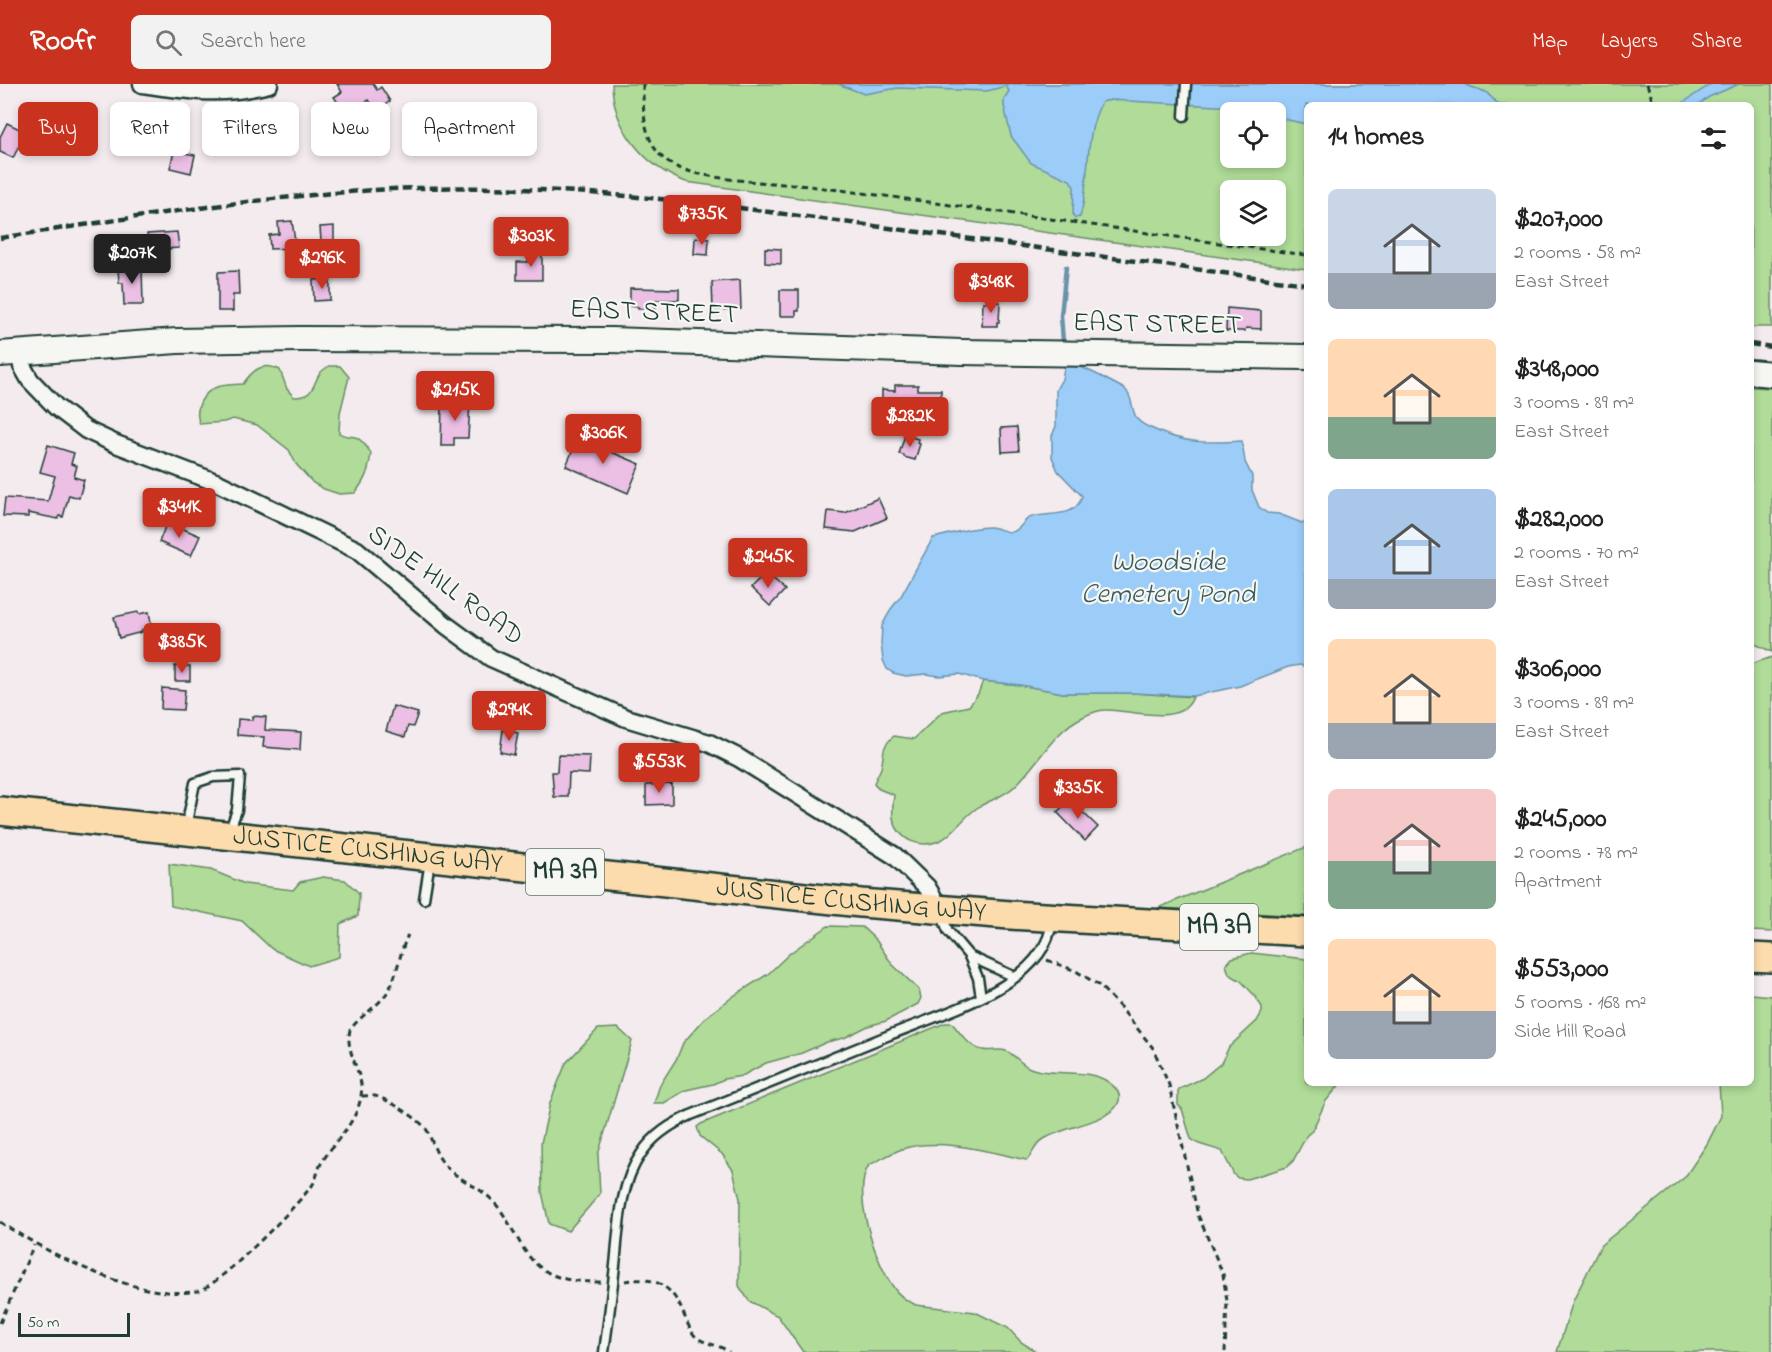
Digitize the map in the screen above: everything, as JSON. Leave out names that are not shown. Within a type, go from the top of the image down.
[{"type":"main road","name":"EAST STREET","points":[[10,353],[177,341],[414,339],[611,340],[962,352],[1304,357]]},
{"type":"main road","name":"JUSTICE CUSHING WAY","points":[[0,811],[940,909],[1304,932]]},
{"type":"main road","points":[[1754,957],[1772,958]]},
{"type":"street","points":[[142,84],[217,93],[235,92],[269,84]]},
{"type":"street","name":"SIDE HILL ROAD","points":[[10,353],[22,366],[30,380],[56,407],[86,430],[116,444],[219,483],[357,549],[446,625],[491,658],[617,714],[654,728],[709,743],[739,758],[896,856],[927,887],[940,909]]},
{"type":"lane","points":[[1184,116],[1186,84]]},
{"type":"lane","points":[[185,831],[195,783],[213,777],[240,776],[237,810],[228,836]]},
{"type":"lane","points":[[424,898],[431,857]]},
{"type":"lane","points":[[940,909],[948,932],[969,956],[978,978],[981,997]]},
{"type":"lane","points":[[604,1352],[621,1213],[630,1176],[647,1146],[665,1129],[691,1115],[981,997],[1015,977],[1039,955],[1049,939],[1053,917]]},
{"type":"lane","points":[[969,956],[1015,977]]},
{"type":"path","points":[[643,84],[646,129],[650,140],[666,161],[690,171],[1304,255]]},
{"type":"path","points":[[1647,84],[1653,102]]},
{"type":"path","points":[[0,1222],[34,1244],[124,1284],[168,1293],[201,1290],[232,1268],[313,1185],[321,1162],[350,1125],[362,1096],[360,1080],[348,1038],[350,1030],[384,996],[397,971],[408,935]]},
{"type":"path","points":[[1039,955],[1076,971],[1100,986],[1153,1047],[1169,1085],[1198,1215],[1223,1274],[1227,1301],[1225,1352]]},
{"type":"path","points":[[362,1096],[375,1096],[391,1102],[427,1129],[442,1162],[453,1174],[479,1189],[504,1213],[520,1244],[532,1261],[545,1273],[555,1278],[583,1282],[640,1279],[661,1283],[677,1299],[693,1334],[729,1352]]},
{"type":"path","points":[[0,1323],[34,1244]]},
{"type":"green space","points":[[612,84],[1772,84],[1772,327],[1754,327],[1754,102],[1304,102],[1304,269],[686,182],[657,167],[634,144],[618,116]]},
{"type":"green space","points":[[329,366],[340,366],[349,377],[340,413],[339,433],[358,438],[371,453],[366,474],[355,493],[339,494],[313,483],[296,464],[289,450],[257,425],[233,419],[200,424],[198,410],[200,404],[205,395],[214,388],[243,384],[254,371],[263,367],[274,367],[280,370],[287,389],[294,397],[301,396],[310,392],[318,376]]},
{"type":"green space","points":[[1754,387],[1772,388],[1772,652],[1754,643]]},
{"type":"green space","points":[[1772,657],[1772,932],[1754,931],[1754,663]]},
{"type":"green space","points":[[983,681],[1063,693],[1133,693],[1193,697],[1187,706],[1178,712],[1154,715],[1105,710],[1083,717],[1063,730],[1012,789],[977,808],[943,839],[927,844],[912,842],[900,833],[896,826],[893,818],[894,795],[879,789],[874,783],[881,768],[885,747],[894,736],[914,739],[942,712],[969,706],[978,694]]},
{"type":"green space","points":[[1304,848],[1304,916],[1158,908]]},
{"type":"green space","points":[[169,864],[211,870],[245,884],[293,890],[300,882],[323,877],[345,880],[359,893],[358,916],[340,924],[339,957],[309,966],[272,949],[242,921],[171,906]]},
{"type":"green space","points":[[828,926],[862,927],[876,940],[892,964],[919,990],[921,998],[918,1004],[886,1021],[868,1026],[844,1038],[766,1063],[742,1076],[686,1090],[664,1103],[654,1103],[660,1085],[677,1058],[683,1043],[706,1017],[768,974],[790,953]]},
{"type":"green space","points":[[1251,953],[1304,959],[1304,1086],[1338,1086],[1326,1101],[1312,1131],[1307,1135],[1293,1161],[1287,1167],[1247,1179],[1234,1175],[1222,1151],[1191,1139],[1182,1109],[1178,1105],[1179,1089],[1203,1078],[1221,1063],[1229,1047],[1257,1021],[1262,1012],[1262,1007],[1255,996],[1241,981],[1229,974],[1226,965],[1232,958]]},
{"type":"green space","points":[[1754,994],[1772,996],[1772,1352],[1557,1352],[1573,1301],[1601,1245],[1685,1177],[1707,1144],[1721,1116],[1719,1086],[1754,1086]]},
{"type":"green space","points":[[945,1023],[952,1023],[966,1040],[978,1049],[1006,1051],[1025,1065],[1035,1069],[1097,1077],[1118,1091],[1119,1102],[1109,1113],[1044,1139],[1027,1160],[964,1147],[916,1146],[902,1149],[869,1165],[864,1177],[864,1210],[873,1246],[887,1277],[898,1293],[916,1305],[975,1312],[1008,1328],[1021,1342],[1037,1352],[803,1352],[778,1316],[749,1301],[739,1286],[740,1199],[733,1170],[722,1154],[700,1136],[697,1127]]},
{"type":"green space","points":[[618,1028],[632,1041],[598,1155],[600,1194],[568,1231],[549,1224],[542,1192],[541,1143],[550,1103],[566,1063],[598,1029]]},
{"type":"water","points":[[838,84],[1463,84],[1486,92],[1496,102],[1304,102],[1304,124],[1286,119],[1286,102],[1220,102],[1220,106],[1111,100],[1102,102],[1092,129],[1080,217],[1075,218],[1073,214],[1074,187],[1070,180],[1031,163],[1011,136],[1004,106],[1004,99],[1009,91],[1006,86],[987,91],[898,88],[864,94]]},
{"type":"water","points":[[1711,84],[1739,84],[1702,102],[1684,102]]},
{"type":"water","name":"Woodside Cemetery Pond","points":[[1069,365],[1075,366],[1125,389],[1137,419],[1164,434],[1186,440],[1208,442],[1242,441],[1245,462],[1252,476],[1252,490],[1259,507],[1267,513],[1279,514],[1304,522],[1304,666],[1288,667],[1240,686],[1193,696],[1063,693],[983,681],[959,674],[906,676],[887,669],[881,644],[882,626],[933,538],[982,527],[1014,532],[1029,518],[1067,512],[1079,504],[1082,496],[1058,471],[1052,457],[1052,436],[1056,426],[1056,390],[1062,379],[1064,368]]},
{"type":"building","points":[[337,84],[373,84],[377,90],[381,87],[390,101],[338,102],[334,97],[342,92]]},
{"type":"building","points":[[7,123],[18,128],[18,148],[13,158],[0,152],[0,137]]},
{"type":"building","points":[[195,155],[191,173],[170,168],[173,156]]},
{"type":"building","points":[[292,221],[296,248],[270,249],[269,235],[279,234],[278,222]]},
{"type":"building","points":[[334,226],[334,241],[321,241],[320,227]]},
{"type":"building","points":[[177,232],[179,248],[149,250],[147,234]]},
{"type":"building","points":[[695,238],[709,239],[708,255],[694,254]]},
{"type":"building","points":[[765,248],[781,249],[781,264],[765,263]]},
{"type":"building","points":[[528,253],[542,253],[542,280],[517,280],[517,262],[528,262]]},
{"type":"building","points":[[342,262],[343,277],[324,277],[324,266],[329,266],[329,263]]},
{"type":"building","points":[[142,267],[143,305],[124,305],[123,283],[119,283],[118,268]]},
{"type":"building","points":[[238,271],[239,295],[233,295],[233,311],[218,311],[218,272]]},
{"type":"building","points":[[330,279],[330,300],[314,301],[313,280]]},
{"type":"building","points":[[740,280],[741,309],[713,310],[712,282]]},
{"type":"building","points":[[630,288],[679,289],[679,300],[656,300],[656,309],[638,309],[638,307],[630,306]]},
{"type":"building","points":[[780,290],[799,290],[799,311],[796,311],[796,316],[780,316]]},
{"type":"building","points":[[983,302],[1000,302],[997,326],[982,326]]},
{"type":"building","points":[[1227,308],[1261,311],[1261,329],[1246,328],[1245,331],[1226,331]]},
{"type":"building","points":[[895,385],[918,385],[918,390],[941,390],[941,406],[907,405],[907,407],[896,407],[895,416],[878,416],[878,402],[882,402],[882,390],[895,391]]},
{"type":"building","points":[[442,401],[470,402],[468,438],[454,438],[454,446],[441,446]]},
{"type":"building","points":[[1017,427],[1019,451],[1002,452],[1001,428]]},
{"type":"building","points":[[905,435],[918,439],[917,443],[920,444],[915,460],[899,454]]},
{"type":"building","points":[[578,438],[640,464],[628,493],[566,466]]},
{"type":"building","points":[[48,445],[74,453],[71,464],[77,466],[74,477],[84,480],[79,498],[69,495],[63,517],[59,516],[58,519],[28,513],[28,517],[3,516],[5,498],[48,501],[55,476],[40,472]]},
{"type":"building","points":[[878,498],[887,518],[855,532],[826,529],[828,511],[845,513]]},
{"type":"building","points":[[167,522],[200,536],[191,556],[159,542]]},
{"type":"building","points":[[766,573],[785,590],[770,606],[751,588]]},
{"type":"building","points":[[138,612],[139,614],[149,612],[152,628],[119,638],[114,617]]},
{"type":"building","points":[[175,666],[190,666],[190,681],[175,681]]},
{"type":"building","points":[[162,688],[185,690],[183,710],[161,709]]},
{"type":"building","points":[[393,706],[418,713],[413,727],[408,726],[405,737],[386,731]]},
{"type":"building","points":[[252,716],[266,717],[265,730],[301,732],[300,750],[263,747],[264,737],[237,735],[238,719],[252,720]]},
{"type":"building","points":[[503,730],[518,733],[514,755],[500,752]]},
{"type":"building","points":[[558,755],[590,756],[589,774],[569,773],[568,797],[554,797],[552,772],[557,772]]},
{"type":"building","points":[[672,784],[672,804],[646,805],[646,785]]},
{"type":"building","points":[[1070,800],[1098,827],[1085,841],[1057,812]]},
{"type":"waterway","points":[[1063,341],[1061,316],[1066,267]]},
{"type":"railway","points":[[0,238],[195,209],[343,192],[432,188],[511,189],[591,193],[710,204],[1304,284]]},
{"type":"railway","points":[[1754,345],[1772,347]]}]
